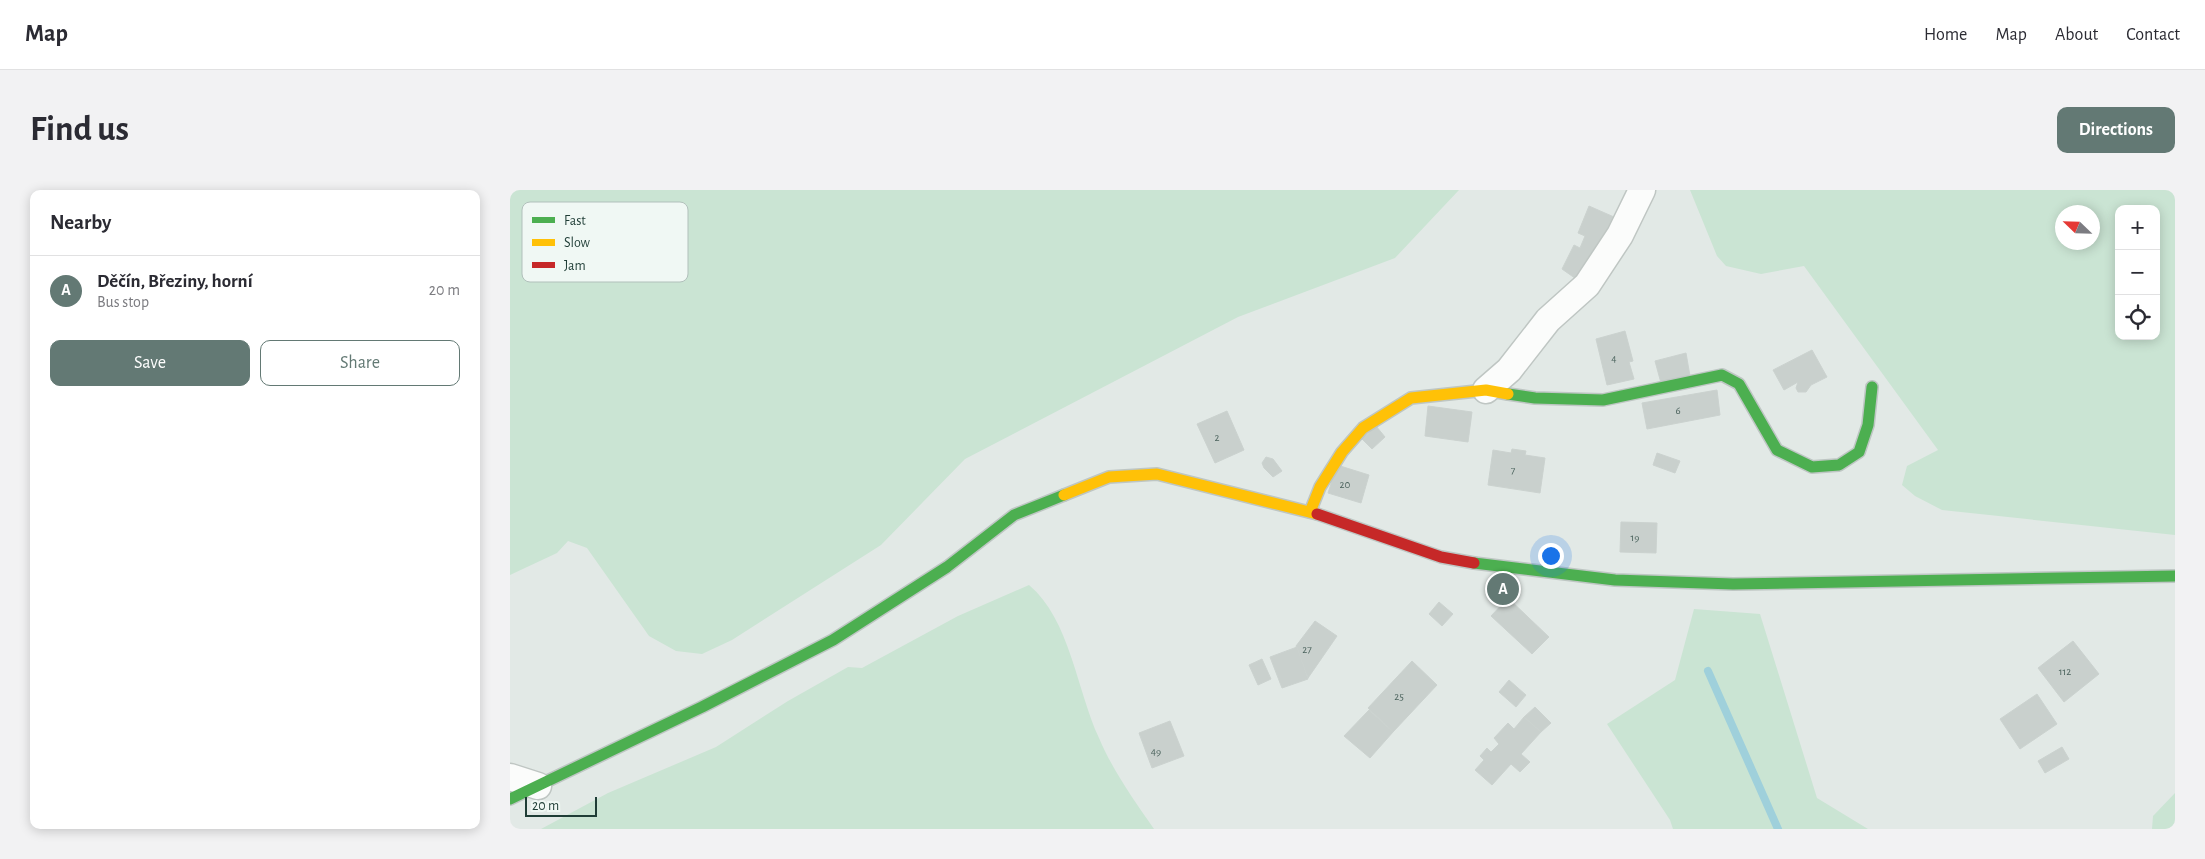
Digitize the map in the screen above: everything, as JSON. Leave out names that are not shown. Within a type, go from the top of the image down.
[{"type":"main road","points":[[1310,512],[1320,487],[1342,452],[1363,428],[1411,398],[1486,390],[1535,398],[1603,400],[1722,375],[1738,384],[1777,450],[1812,467],[1839,465],[1859,452],[1868,425],[1872,387]]},
{"type":"main road","points":[[510,799],[702,707],[833,640],[947,567],[1014,515],[1109,477],[1158,474],[1310,512],[1441,557],[1472,563],[1615,580],[1733,584],[2175,576]]},
{"type":"street","points":[[1486,390],[1509,370],[1548,320],[1587,285],[1620,235],[1642,190]]},
{"type":"street","points":[[510,777],[538,786]]},
{"type":"green space","points":[[510,190],[1459,190],[1395,258],[1238,317],[965,459],[881,545],[732,640],[702,654],[676,651],[649,636],[587,548],[568,541],[557,553],[510,575]]},
{"type":"green space","points":[[1690,190],[2175,190],[2175,535],[1942,510],[1915,496],[1902,485],[1907,466],[1938,450],[1804,266],[1761,274],[1726,266],[1717,256]]},
{"type":"green space","points":[[1029,585],[1043,599],[1063,636],[1091,719],[1111,762],[1154,829],[541,829],[608,793],[716,747],[788,701],[848,667],[862,668],[958,616]]},
{"type":"green space","points":[[1694,609],[1760,614],[1817,798],[1868,829],[1673,829],[1670,820],[1607,724],[1675,680]]},
{"type":"green space","points":[[2175,793],[2175,829],[2152,829],[2153,816]]},
{"type":"building","points":[[1589,206],[1614,217],[1579,281],[1562,269],[1574,245],[1580,248],[1585,236],[1578,233]]},
{"type":"building","points":[[1625,331],[1633,361],[1629,362],[1634,379],[1607,385],[1596,339]]},
{"type":"building","points":[[1812,350],[1827,377],[1811,385],[1806,392],[1798,392],[1796,388],[1798,382],[1784,390],[1773,370]]},
{"type":"building","points":[[1686,353],[1690,376],[1661,383],[1655,361]]},
{"type":"building","points":[[1717,390],[1720,415],[1647,429],[1642,403]]},
{"type":"building","points":[[1428,406],[1472,412],[1468,442],[1425,436]]},
{"type":"building","points":[[1227,411],[1244,450],[1215,463],[1197,424]]},
{"type":"building","points":[[1376,426],[1385,437],[1372,449],[1362,439]]},
{"type":"building","points":[[1512,449],[1526,451],[1525,455],[1545,458],[1540,493],[1488,485],[1493,450],[1511,453]]},
{"type":"building","points":[[1657,453],[1680,461],[1675,473],[1653,465]]},
{"type":"building","points":[[1266,457],[1273,459],[1282,471],[1273,477],[1264,468],[1262,463]]},
{"type":"building","points":[[1337,465],[1369,475],[1361,503],[1328,493]]},
{"type":"building","points":[[1621,522],[1657,523],[1656,553],[1620,552]]},
{"type":"building","points":[[1508,598],[1549,637],[1532,654],[1491,616]]},
{"type":"building","points":[[1439,602],[1453,614],[1442,626],[1429,614]]},
{"type":"building","points":[[1315,621],[1337,636],[1308,678],[1296,646]]},
{"type":"building","points":[[2073,641],[2099,674],[2064,702],[2038,668]]},
{"type":"building","points":[[1297,647],[1308,679],[1282,688],[1270,657]]},
{"type":"building","points":[[1262,659],[1271,679],[1258,685],[1249,665]]},
{"type":"building","points":[[1412,661],[1437,685],[1393,732],[1368,708]]},
{"type":"building","points":[[1509,680],[1526,695],[1516,707],[1499,692]]},
{"type":"building","points":[[2037,694],[2057,724],[2020,749],[2000,719]]},
{"type":"building","points":[[1535,707],[1551,723],[1541,732],[1524,717]]},
{"type":"building","points":[[1369,710],[1393,732],[1370,758],[1344,736]]},
{"type":"building","points":[[1524,717],[1541,732],[1521,754],[1530,762],[1520,772],[1511,764],[1492,785],[1475,770],[1484,760],[1480,756],[1487,748],[1491,752],[1499,744],[1494,738],[1508,723],[1514,729]]},
{"type":"building","points":[[1170,721],[1184,756],[1152,768],[1139,733]]},
{"type":"building","points":[[2062,747],[2069,759],[2045,773],[2038,761]]},
{"type":"waterway","points":[[1708,671],[1778,829]]},
{"type":"traffic: fast","points":[[1508,394],[1535,398],[1603,400],[1722,375],[1739,384],[1777,450],[1812,467],[1839,465],[1859,452],[1868,425],[1872,387]]},
{"type":"traffic: fast","points":[[510,799],[702,707],[833,640],[947,567],[1014,515],[1064,495]]},
{"type":"traffic: fast","points":[[1474,563],[1615,580],[1733,584],[2175,576]]},
{"type":"traffic: slow","points":[[1310,512],[1320,487],[1342,452],[1363,428],[1411,398],[1486,390],[1508,394]]},
{"type":"traffic: slow","points":[[1064,495],[1109,477],[1157,474],[1317,514]]},
{"type":"traffic: jam","points":[[1317,514],[1441,557],[1474,563]]},
{"type":"place","name":"Děčín, Březiny, horní","points":[[1503,589]]}]
